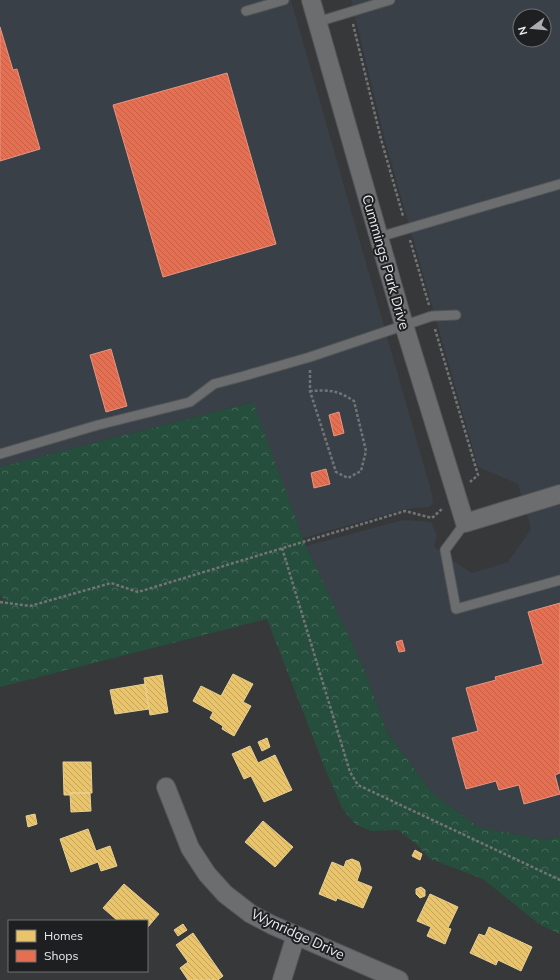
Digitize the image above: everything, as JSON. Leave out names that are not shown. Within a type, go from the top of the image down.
[{"type":"street","name":"Cummings Park Drive","points":[[311,0],[404,325],[465,523]]},
{"type":"street","points":[[465,523],[560,494]]},
{"type":"street","name":"Wynridge Drive","points":[[166,787],[190,848],[207,874],[225,894],[251,914],[272,925],[399,980]]},
{"type":"street","points":[[282,980],[296,935]]},
{"type":"lane","points":[[246,11],[284,0]]},
{"type":"lane","points":[[317,22],[390,0]]},
{"type":"lane","points":[[379,237],[560,184]]},
{"type":"lane","points":[[0,454],[98,425],[190,402],[214,384],[310,357],[432,316],[456,315]]},
{"type":"lane","points":[[465,523],[445,550],[456,609],[560,580]]},
{"type":"path","points":[[310,357],[310,392],[336,472],[348,478],[361,471],[366,451],[354,401],[341,393],[327,390],[310,392]]},
{"type":"path","points":[[0,602],[30,606],[111,583],[138,592],[405,511],[432,518]]},
{"type":"path","points":[[282,548],[350,772],[358,785],[560,880]]},
{"type":"shaded area","points":[[0,0],[291,0],[432,494],[433,503],[429,507],[406,509],[303,538],[252,402],[0,467]]},
{"type":"shaded area","points":[[351,0],[560,0],[560,836],[546,840],[478,827],[431,792],[386,730],[364,669],[306,546],[403,520],[431,522],[437,536],[434,546],[441,553],[472,573],[508,562],[531,529],[518,484],[478,467],[385,141]]},
{"type":"green space","points":[[253,402],[306,546],[364,669],[386,730],[431,792],[478,827],[546,840],[560,836],[560,934],[539,924],[483,879],[430,859],[416,844],[398,830],[371,831],[355,824],[342,808],[326,771],[267,619],[0,687],[0,601],[4,600],[0,594],[0,467]]},
{"type":"building: Homes","points":[[233,674],[253,684],[243,702],[251,706],[234,736],[222,729],[223,726],[210,718],[213,712],[193,701],[201,686],[221,696]]},
{"type":"building: Homes","points":[[162,675],[168,712],[150,715],[144,678]]},
{"type":"building: Homes","points":[[145,684],[149,709],[115,714],[110,690]]},
{"type":"building: Homes","points":[[267,738],[270,747],[262,751],[258,742]]},
{"type":"building: Homes","points":[[250,746],[258,763],[275,755],[292,790],[264,802],[251,776],[244,779],[232,754]]},
{"type":"building: Homes","points":[[63,762],[91,762],[92,793],[70,793],[70,795],[64,795]]},
{"type":"building: Homes","points":[[70,793],[90,793],[91,811],[71,812]]},
{"type":"building: Homes","points":[[35,814],[37,824],[28,827],[26,816]]},
{"type":"building: Homes","points":[[263,821],[293,847],[275,867],[245,842]]},
{"type":"building: Homes","points":[[88,829],[96,851],[110,846],[117,866],[101,871],[98,862],[71,872],[60,839]]},
{"type":"building: Homes","points":[[415,850],[422,854],[420,860],[412,856]]},
{"type":"building: Homes","points":[[352,859],[359,862],[361,869],[357,881],[372,887],[363,908],[337,898],[336,901],[319,894],[332,862],[344,867],[346,861]]},
{"type":"building: Homes","points":[[124,884],[159,914],[148,927],[148,920],[117,920],[103,908]]},
{"type":"building: Homes","points":[[421,887],[425,890],[425,896],[420,898],[416,894],[416,889]]},
{"type":"building: Homes","points":[[430,894],[458,907],[448,928],[451,929],[445,944],[427,936],[431,927],[417,921]]},
{"type":"building: Homes","points":[[183,924],[187,930],[178,936],[174,930]]},
{"type":"building: Homes","points":[[489,927],[532,947],[521,971],[498,960],[496,965],[470,953],[479,934],[485,936]]},
{"type":"building: Homes","points":[[193,933],[223,976],[218,980],[188,980],[180,968],[188,962],[176,945]]},
{"type":"building: Shops","points":[[0,27],[13,70],[17,69],[40,149],[0,161]]},
{"type":"building: Shops","points":[[227,73],[276,244],[163,277],[113,105]]},
{"type":"building: Shops","points":[[111,349],[127,406],[106,412],[90,355]]},
{"type":"building: Shops","points":[[339,412],[344,433],[334,436],[329,415]]},
{"type":"building: Shops","points":[[326,469],[330,484],[314,488],[311,473]]},
{"type":"building: Shops","points":[[560,603],[560,773],[555,775],[560,794],[524,804],[519,785],[499,790],[496,781],[466,789],[452,738],[478,731],[466,688],[496,680],[495,677],[543,664],[528,612]]},
{"type":"building: Shops","points":[[402,640],[405,651],[399,652],[396,642]]}]
